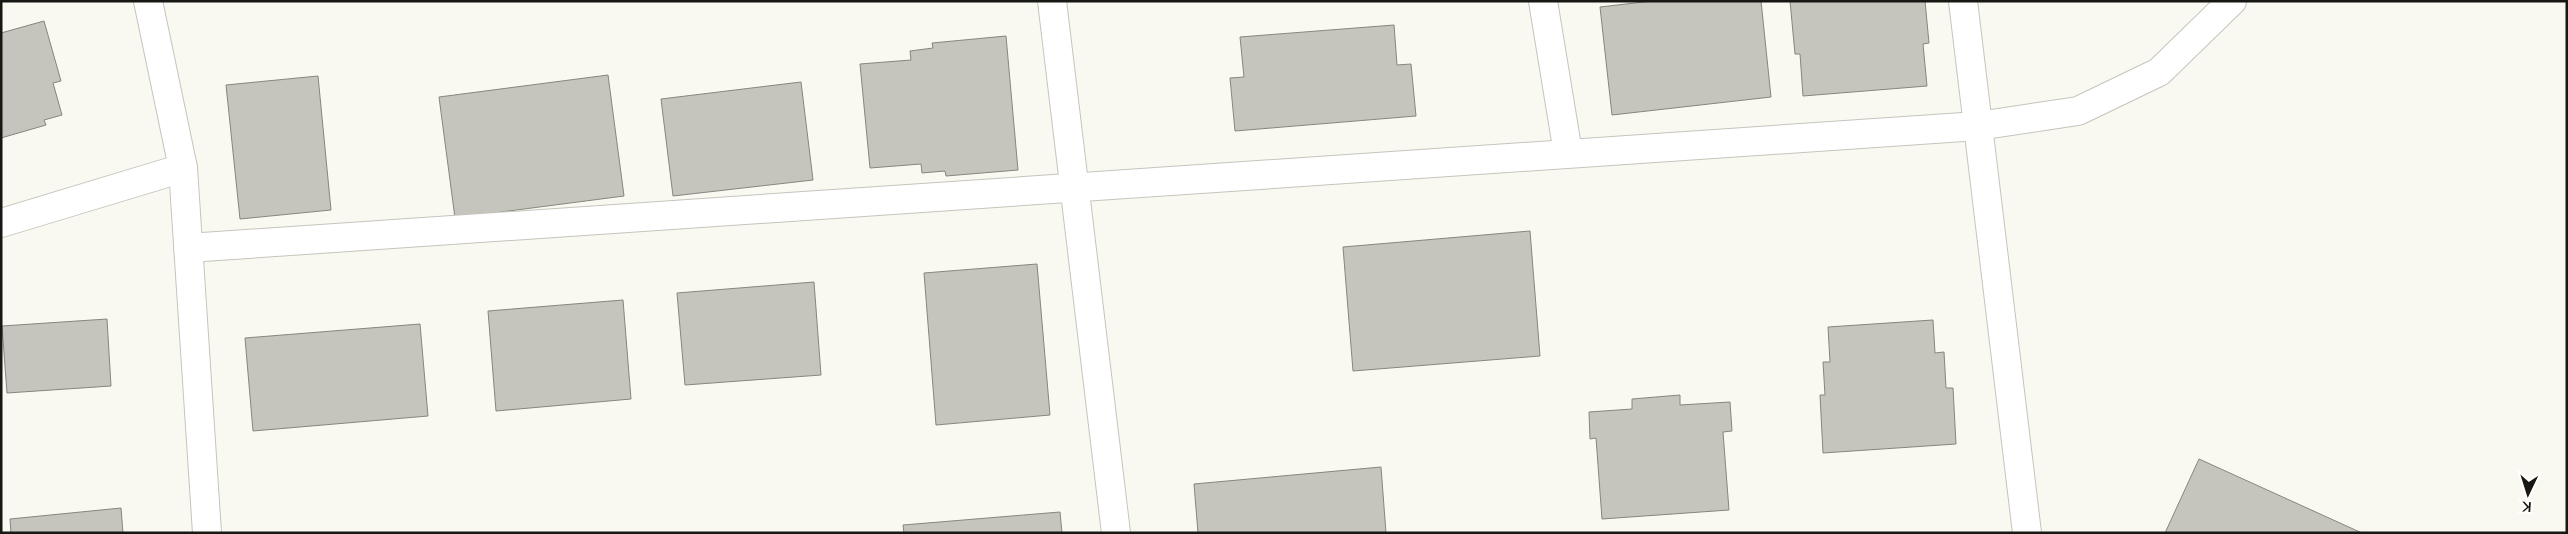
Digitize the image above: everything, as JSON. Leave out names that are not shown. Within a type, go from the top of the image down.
[{"type":"street","points":[[148,1],[183,168],[207,533]]},
{"type":"street","points":[[1052,1],[1116,533]]},
{"type":"street","points":[[1543,1],[1568,154]]},
{"type":"street","points":[[1963,1],[2027,533]]},
{"type":"street","points":[[188,248],[1978,126],[2078,111],[2159,72],[2232,1]]},
{"type":"street","points":[[1,223],[183,168]]},
{"type":"building","points":[[1652,1],[1761,1],[1771,97],[1612,115],[1600,7]]},
{"type":"building","points":[[1790,1],[1925,1],[1929,43],[1923,44],[1927,86],[1803,96],[1800,54],[1795,54]]},
{"type":"building","points":[[44,21],[61,81],[53,83],[62,115],[44,120],[46,125],[1,138],[1,33]]},
{"type":"building","points":[[1394,25],[1397,65],[1411,64],[1416,116],[1235,131],[1230,78],[1244,77],[1240,37]]},
{"type":"building","points":[[1006,36],[1018,170],[946,176],[945,171],[922,173],[921,164],[870,168],[860,64],[911,60],[910,51],[933,48],[932,43]]},
{"type":"building","points":[[608,75],[624,196],[455,218],[439,97]]},
{"type":"building","points":[[318,76],[331,210],[240,219],[226,85]]},
{"type":"building","points":[[801,82],[813,180],[673,196],[661,99]]},
{"type":"building","points":[[1530,231],[1540,356],[1353,371],[1343,247]]},
{"type":"building","points":[[1037,264],[1050,415],[936,425],[924,273]]},
{"type":"building","points":[[814,282],[821,375],[685,385],[677,293]]},
{"type":"building","points":[[623,300],[631,399],[496,411],[488,311]]},
{"type":"building","points":[[107,319],[111,386],[7,393],[2,326]]},
{"type":"building","points":[[1933,320],[1935,353],[1944,352],[1946,388],[1953,388],[1956,444],[1823,453],[1820,395],[1825,395],[1823,362],[1830,362],[1828,327]]},
{"type":"building","points":[[420,324],[428,416],[253,431],[245,338]]},
{"type":"building","points":[[1680,395],[1680,405],[1730,402],[1732,431],[1723,432],[1729,510],[1602,519],[1596,438],[1590,439],[1589,412],[1632,409],[1632,399]]},
{"type":"building","points":[[2199,459],[2362,533],[2165,533]]},
{"type":"building","points":[[1381,467],[1386,533],[1198,533],[1194,484]]},
{"type":"building","points":[[121,508],[123,533],[11,533],[10,519]]},
{"type":"building","points":[[1060,512],[1062,533],[904,533],[903,525]]}]
